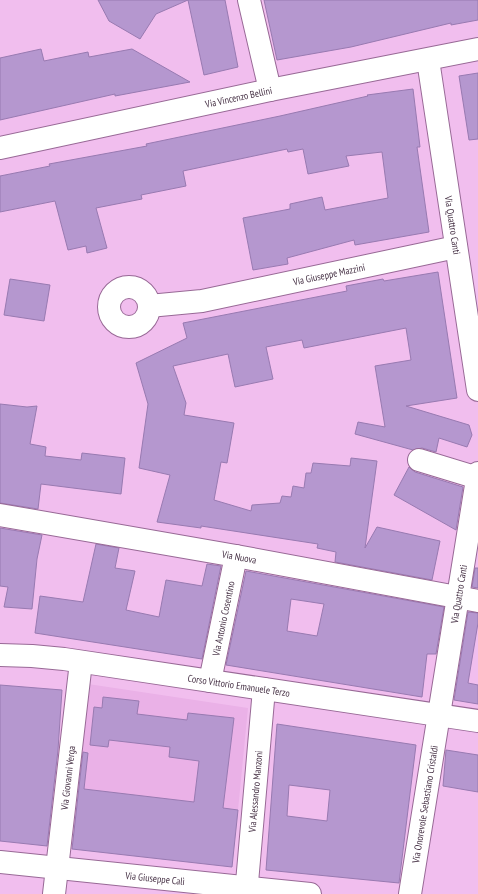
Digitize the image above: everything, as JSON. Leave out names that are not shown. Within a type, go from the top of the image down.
[{"type":"street","points":[[250,0],[270,90]]},
{"type":"street","name":"Via Vincenzo Bellini","points":[[0,148],[270,90],[478,49]]},
{"type":"street","name":"Via Quattro Canti","points":[[428,60],[478,390]]},
{"type":"street","name":"Via Giuseppe Mazzini","points":[[149,306],[202,301],[456,247]]},
{"type":"street","points":[[420,460],[478,476]]},
{"type":"street","name":"Via Quattro Canti","points":[[438,715],[468,599],[478,476]]},
{"type":"street","name":"Via Nuova","points":[[0,515],[236,556],[468,599]]},
{"type":"street","name":"Via Antonio Cosentino","points":[[210,681],[236,556]]},
{"type":"street","name":"Corso Vittorio Emanuele Terzo","points":[[0,655],[32,656],[81,662],[478,721]]},
{"type":"street","name":"Via Giovanni Verga","points":[[54,894],[81,662]]},
{"type":"street","name":"Via Alessandro Manzoni","points":[[247,891],[264,689]]},
{"type":"street","name":"Via Onorevole Sebastiano Cristaldi","points":[[410,894],[438,715]]},
{"type":"street","name":"Via Giuseppe Calì","points":[[0,862],[247,891],[310,894]]},
{"type":"shaded area","points":[[88,684],[248,708],[238,810],[181,804],[181,801],[77,788]]},
{"type":"building","points":[[98,0],[188,0],[156,14],[140,39],[109,21]]},
{"type":"building","points":[[188,0],[225,0],[238,67],[204,75]]},
{"type":"building","points":[[264,0],[478,0],[478,20],[451,25],[451,23],[351,47],[277,60]]},
{"type":"building","points":[[41,49],[44,61],[88,52],[89,57],[132,49],[190,82],[115,96],[115,94],[0,120],[0,58]]},
{"type":"building","points":[[478,73],[478,139],[469,140],[459,76]]},
{"type":"building","points":[[413,89],[420,147],[417,147],[429,232],[355,245],[354,240],[287,258],[288,264],[253,270],[243,218],[290,209],[290,204],[322,197],[325,210],[388,198],[382,152],[346,156],[349,166],[308,174],[303,149],[288,152],[287,149],[183,171],[186,186],[141,195],[142,199],[96,208],[107,248],[87,253],[86,246],[68,250],[55,201],[0,212],[0,176],[50,166],[49,164],[147,146],[146,144],[280,116],[368,96],[367,95]]},
{"type":"building","points":[[438,272],[457,398],[406,406],[469,425],[472,435],[467,447],[439,438],[436,452],[422,448],[413,450],[355,434],[358,422],[385,427],[375,366],[411,360],[406,328],[304,348],[302,340],[266,347],[273,379],[235,387],[228,354],[173,366],[186,403],[184,415],[234,423],[227,463],[221,462],[214,500],[251,511],[252,505],[280,503],[282,496],[291,497],[293,486],[304,488],[306,473],[311,473],[313,463],[350,466],[351,458],[377,461],[365,548],[377,527],[440,541],[432,580],[335,562],[336,552],[317,548],[318,544],[201,526],[201,528],[157,522],[170,475],[139,468],[148,404],[136,363],[187,338],[183,323],[347,291],[346,286],[383,279],[384,281]]},
{"type":"building","points":[[10,279],[50,285],[44,321],[4,315]]},
{"type":"building","points":[[0,404],[27,407],[37,406],[30,444],[46,447],[45,456],[81,460],[82,453],[125,458],[121,494],[41,484],[38,509],[0,503]]},
{"type":"building","points":[[409,467],[415,472],[463,487],[456,530],[394,495]]},
{"type":"building","points":[[0,528],[42,535],[37,559],[32,609],[4,607],[8,587],[0,586]]},
{"type":"building","points":[[96,544],[119,548],[115,568],[135,571],[126,610],[159,617],[166,580],[202,586],[207,564],[221,566],[202,659],[35,633],[40,596],[83,602]]},
{"type":"building","points":[[475,568],[478,568],[478,588],[472,587]]},
{"type":"building","points":[[246,571],[444,607],[436,654],[427,654],[422,697],[226,665]],"holes":[[[291,599],[324,604],[317,636],[287,631]]]},
{"type":"building","points":[[468,612],[478,613],[478,623],[468,683],[478,685],[478,704],[454,700]]},
{"type":"building","points":[[0,685],[62,690],[58,750],[47,846],[0,841]]},
{"type":"building","points":[[103,697],[139,701],[137,714],[187,720],[188,713],[234,718],[223,808],[238,810],[232,867],[72,849],[83,752],[88,753],[84,789],[194,802],[199,761],[169,757],[170,747],[109,740],[108,747],[90,745],[94,707],[102,708]]},
{"type":"building","points":[[277,724],[416,745],[399,883],[266,870]],"holes":[[[289,785],[330,790],[327,821],[287,816]]]},
{"type":"building","points":[[446,750],[478,755],[478,792],[443,786]]}]
